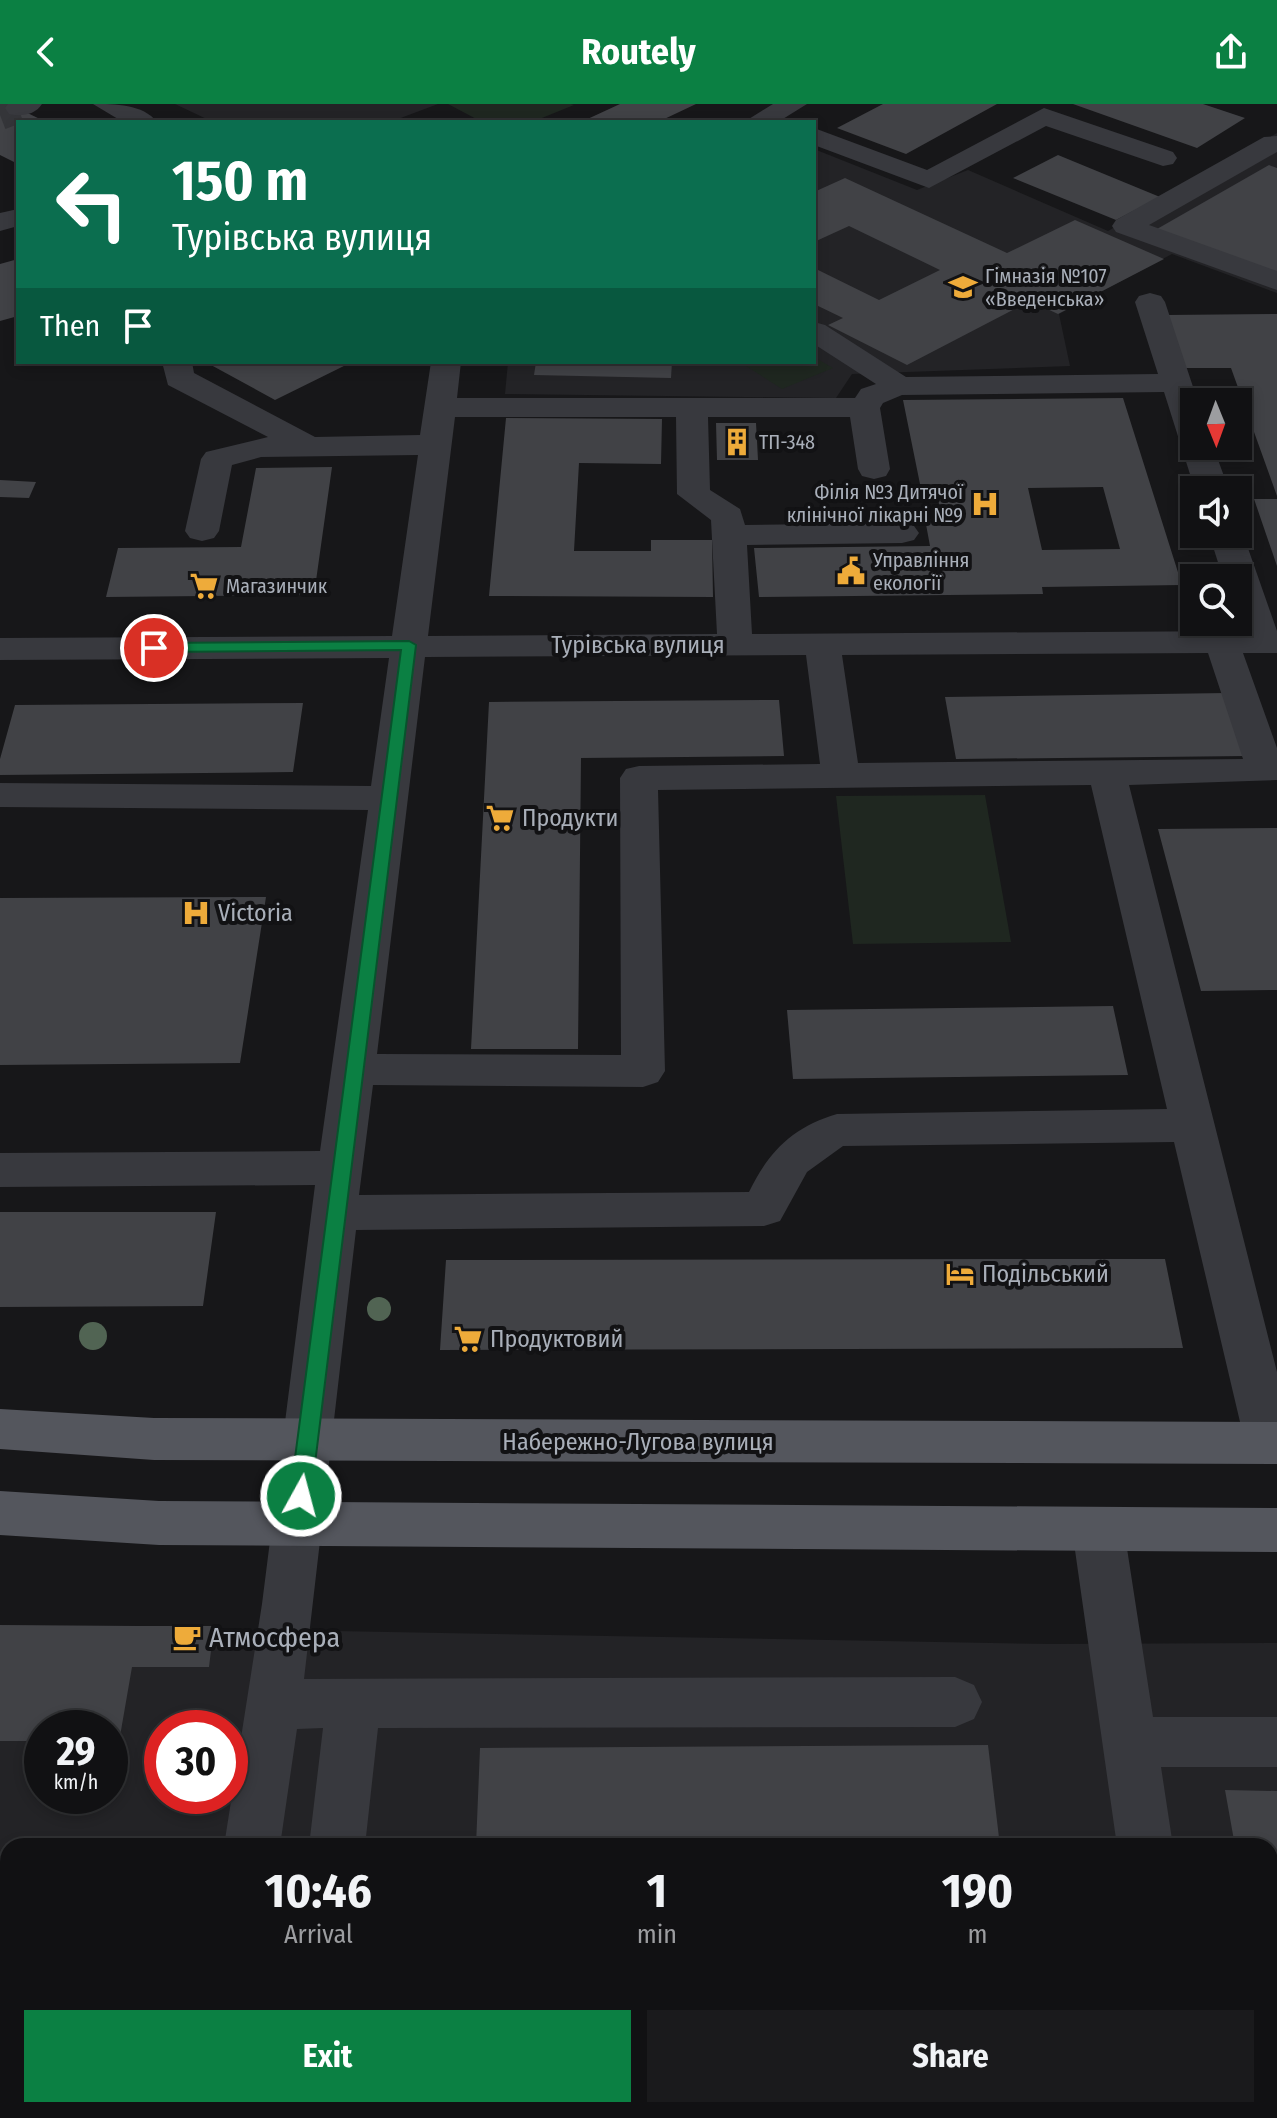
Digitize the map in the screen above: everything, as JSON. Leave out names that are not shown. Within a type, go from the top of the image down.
[{"type":"main road","name":"Набережно-Лугова вулиця","points":[[0,1429],[154,1439],[1274,1443]]},
{"type":"main road","points":[[0,1513],[83,1520],[297,1524],[1277,1530]]},
{"type":"street","points":[[106,104],[140,120]]},
{"type":"street","points":[[769,120],[794,104]]},
{"type":"street","points":[[816,137],[929,180],[1044,116],[1163,158]]},
{"type":"street","points":[[1192,170],[1276,138]]},
{"type":"street","points":[[1276,138],[1126,226],[1277,281]]},
{"type":"street","points":[[1150,302],[1180,397]]},
{"type":"street","points":[[816,332],[898,386]]},
{"type":"street","points":[[177,364],[179,378],[311,446]]},
{"type":"street","points":[[253,1838],[274,1704],[337,1191],[446,364]]},
{"type":"street","points":[[874,469],[864,408],[872,396],[898,386],[1175,383]]},
{"type":"street","points":[[440,407],[864,408]]},
{"type":"street","points":[[692,408],[694,494],[728,516],[735,645]]},
{"type":"street","points":[[202,531],[217,459],[259,447],[435,445]]},
{"type":"street","points":[[730,535],[902,533]]},
{"type":"street","points":[[1232,548],[1270,642]]},
{"type":"street","name":"Турівська вулиця","points":[[0,649],[1270,642]]},
{"type":"street","points":[[354,1069],[643,1071],[639,778],[1266,771],[1222,643]]},
{"type":"street","points":[[823,645],[841,776]]},
{"type":"street","points":[[1107,773],[1274,1443]]},
{"type":"street","points":[[0,795],[390,798]]},
{"type":"street","points":[[0,1170],[337,1191],[764,1209],[782,1167],[803,1145],[837,1130],[1193,1125]]},
{"type":"street","points":[[1098,1529],[1144,1838]]},
{"type":"street","points":[[274,1704],[955,1702]]},
{"type":"street","points":[[338,1838],[353,1704]]},
{"type":"street","points":[[1129,1742],[1277,1742]]},
{"type":"shaded area","points":[[175,104],[438,104],[395,120],[209,120]]},
{"type":"shaded area","points":[[448,104],[574,105],[537,120],[478,120]]},
{"type":"shaded area","name":"Гімназія №107 «Введенська»","points":[[1277,133],[1277,293],[1172,254],[1059,314],[1070,366],[852,374],[836,398],[505,394],[508,364],[816,364],[816,150],[917,190],[968,170],[1108,231]]},
{"type":"shaded area","points":[[816,358],[833,368],[782,389],[743,364],[816,364]]},
{"type":"shaded area","points":[[985,795],[1011,942],[853,944],[836,796]]},
{"type":"shaded area","points":[[0,1625],[1050,1644],[1277,1643],[1277,1838],[0,1838]]},
{"type":"building","points":[[0,104],[9,104],[42,120],[16,120],[16,163],[0,155]]},
{"type":"building","points":[[620,104],[696,104],[662,120],[585,120]]},
{"type":"building","points":[[883,104],[997,104],[906,154],[837,128]]},
{"type":"building","points":[[1073,104],[1203,104],[1245,118],[1197,148]]},
{"type":"building","points":[[1058,155],[1160,197],[1116,220],[1013,178]]},
{"type":"building","points":[[1269,165],[1277,168],[1277,274],[1157,229]]},
{"type":"building","points":[[845,178],[1007,253],[1075,220],[1164,259],[1058,314],[1030,301],[907,365],[828,325],[843,318],[816,305],[816,269],[879,300],[940,270],[849,226],[816,241],[816,191]]},
{"type":"building","points":[[16,260],[16,317],[0,321],[0,264]]},
{"type":"building","points":[[1277,314],[1277,496],[1252,426],[1252,388],[1238,388],[1231,368],[1184,368],[1166,315]]},
{"type":"building","points":[[213,364],[348,364],[275,400]]},
{"type":"building","points":[[536,364],[672,364],[671,378],[534,375]]},
{"type":"building","name":"Філія №3 Дитячої клінічної лікарні №9","points":[[1123,398],[1180,585],[1042,587],[1043,594],[759,597],[754,548],[930,546],[925,519],[942,519],[936,489],[921,489],[903,400]],"holes":[[[1103,487],[1120,549],[1042,550],[1028,488]]]},
{"type":"building","points":[[506,418],[662,419],[661,464],[579,463],[574,551],[651,551],[651,540],[712,540],[713,597],[489,596]]},
{"type":"building","name":"ТП-348","points":[[716,423],[756,423],[758,460],[717,460]]},
{"type":"building","points":[[332,467],[314,595],[106,597],[118,548],[241,547],[256,468]]},
{"type":"building","points":[[0,480],[36,482],[29,498],[0,497]]},
{"type":"building","points":[[1254,499],[1277,499],[1277,566]]},
{"type":"building","points":[[1227,693],[1247,756],[956,759],[945,697]]},
{"type":"building","points":[[779,700],[784,756],[581,758],[578,1049],[471,1049],[489,702]]},
{"type":"building","points":[[303,703],[293,772],[0,775],[0,759],[15,705]]},
{"type":"building","points":[[1277,828],[1277,990],[1201,991],[1158,829]]},
{"type":"building","points":[[266,897],[240,1063],[0,1065],[0,898]]},
{"type":"building","points":[[1113,1006],[1128,1075],[793,1079],[787,1010]]},
{"type":"building","points":[[0,1212],[216,1212],[203,1306],[0,1307]]},
{"type":"building","points":[[1165,1259],[1183,1348],[440,1350],[446,1260]]},
{"type":"building","points":[[0,1625],[214,1626],[209,1667],[132,1667],[125,1710],[24,1710],[24,1741],[0,1741]]},
{"type":"building","points":[[988,1745],[999,1838],[476,1838],[480,1748]]},
{"type":"building","points":[[1225,1790],[1277,1791],[1277,1838],[1234,1838]]},
{"type":"tunnel","points":[[0,115],[18,108]]},
{"type":"place","name":"Гімназія №107 «Введенська»","points":[[963,287]]},
{"type":"place","name":"ТП-348","points":[[737,442]]},
{"type":"place","name":"Філія №3 Дитячої клінічної лікарні №9","points":[[985,504]]},
{"type":"place","name":"Управління екології","points":[[851,571]]},
{"type":"place","name":"Магазинчик","points":[[204,586]]},
{"type":"place","name":"Продукти","points":[[500,818]]},
{"type":"place","name":"Victoria","points":[[196,913]]},
{"type":"place","name":"Подільський","points":[[960,1274]]},
{"type":"place","name":"Продуктовий","points":[[468,1339]]},
{"type":"place","name":"Атмосфера","points":[[187,1637]]},
{"type":"route","points":[[154,648],[409,645],[340,1168],[301,1496]]}]
